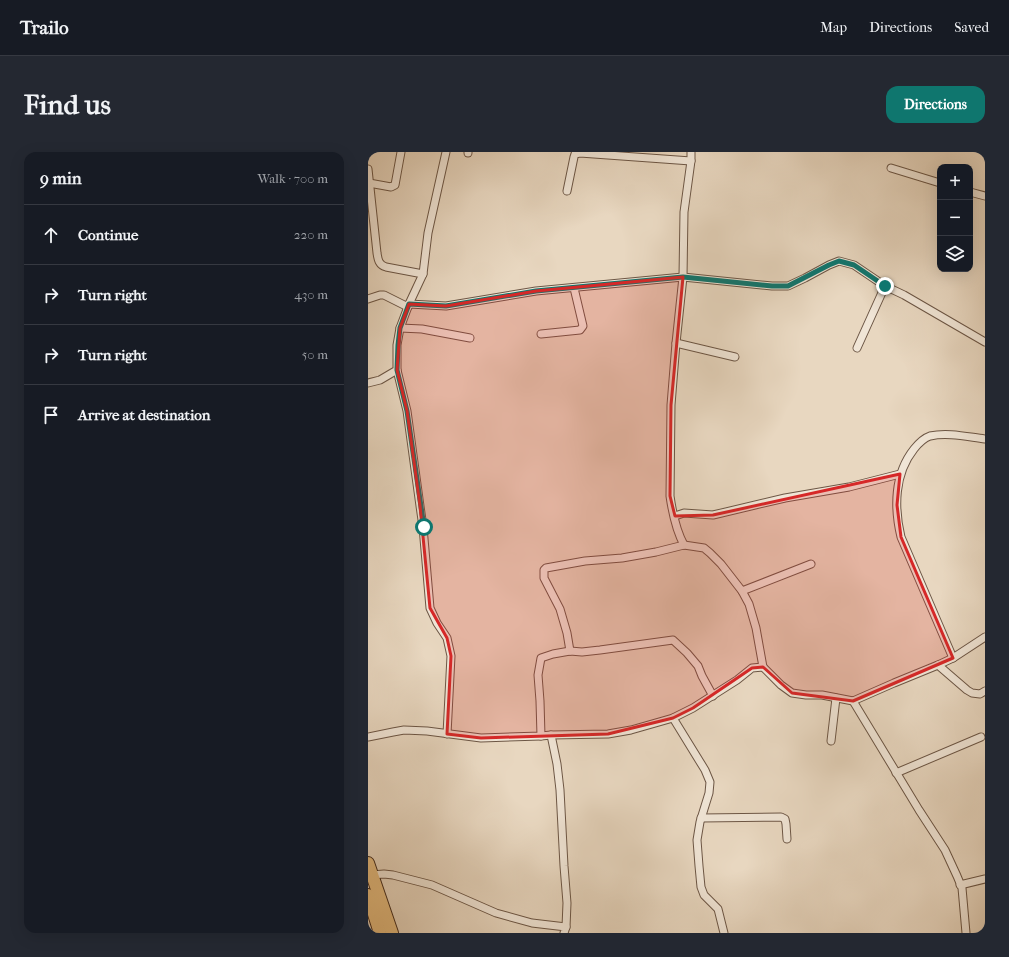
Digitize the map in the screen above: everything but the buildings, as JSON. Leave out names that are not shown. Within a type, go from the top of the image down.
[{"type":"highway","points":[[368,863],[392,933]]},
{"type":"highway","points":[[368,895],[380,933]]},
{"type":"street","points":[[369,183],[391,187],[395,185],[401,152]]},
{"type":"street","points":[[446,152],[428,233],[423,274],[400,328],[397,370],[407,411],[424,527],[430,608],[447,638],[451,656],[447,734]]},
{"type":"street","points":[[567,191],[575,154],[580,152],[691,161]]},
{"type":"street","points":[[684,545],[671,504],[671,405],[683,277],[684,212],[691,152]]},
{"type":"street","points":[[891,168],[937,182]]},
{"type":"street","points":[[368,169],[378,261],[382,266],[423,274]]},
{"type":"street","points":[[973,193],[985,196]]},
{"type":"street","points":[[368,298],[384,295],[409,305],[446,306],[536,291],[683,277],[772,286],[788,286],[839,261],[854,265],[885,286],[904,295],[985,342]]},
{"type":"street","points":[[857,348],[885,286]]},
{"type":"street","points":[[541,334],[580,330],[583,326],[574,288]]},
{"type":"street","points":[[400,328],[422,329],[470,338]]},
{"type":"street","points":[[676,343],[735,357]]},
{"type":"street","points":[[368,384],[380,380],[397,370]]},
{"type":"street","points":[[953,658],[901,537],[898,525],[897,505],[900,474],[912,451],[919,443],[930,436],[945,435],[985,439]]},
{"type":"street","points":[[675,516],[684,513],[713,515],[785,498],[849,487],[900,474]]},
{"type":"street","points":[[570,651],[567,633],[560,609],[544,578],[544,570],[546,568],[585,560],[622,558],[684,545],[704,548],[721,564],[742,591],[749,604],[756,628],[763,667],[782,685],[792,692],[806,695],[822,695],[853,701],[953,658],[985,637]]},
{"type":"street","points":[[742,591],[811,564]]},
{"type":"street","points":[[541,736],[538,674],[541,658],[553,654],[570,651],[582,652],[600,650],[673,640],[688,653],[698,666],[713,696]]},
{"type":"street","points":[[938,665],[972,693],[980,694],[985,690]]},
{"type":"street","points":[[368,737],[404,730],[427,731],[481,738],[608,734],[631,730],[673,718],[713,696],[752,668],[763,667]]},
{"type":"street","points":[[831,741],[836,698]]},
{"type":"street","points":[[853,701],[896,773],[945,850],[962,888],[966,933]]},
{"type":"street","points":[[673,718],[705,770],[710,782],[709,793],[701,818],[697,840],[701,887],[704,895],[718,909],[724,933]]},
{"type":"street","points":[[372,875],[393,875],[432,885],[496,913],[565,930],[567,903],[560,790],[557,764],[551,735]]},
{"type":"street","points":[[896,773],[981,736]]},
{"type":"street","points":[[701,818],[781,817],[785,819],[788,839]]},
{"type":"street","points":[[960,885],[985,879]]},
{"type":"highlighted area","points":[[683,277],[671,405],[670,496],[675,516],[713,515],[900,474],[897,505],[901,537],[953,658],[853,701],[792,693],[763,667],[752,668],[693,708],[673,718],[608,734],[481,738],[447,734],[451,656],[447,638],[430,608],[420,506],[407,411],[397,370],[400,328],[409,304],[446,306],[536,291]]},
{"type":"route","points":[[424,527],[407,411],[397,370],[400,328],[409,304],[446,306],[536,291],[683,277],[772,286],[788,286],[839,261],[854,265],[885,286]]}]
